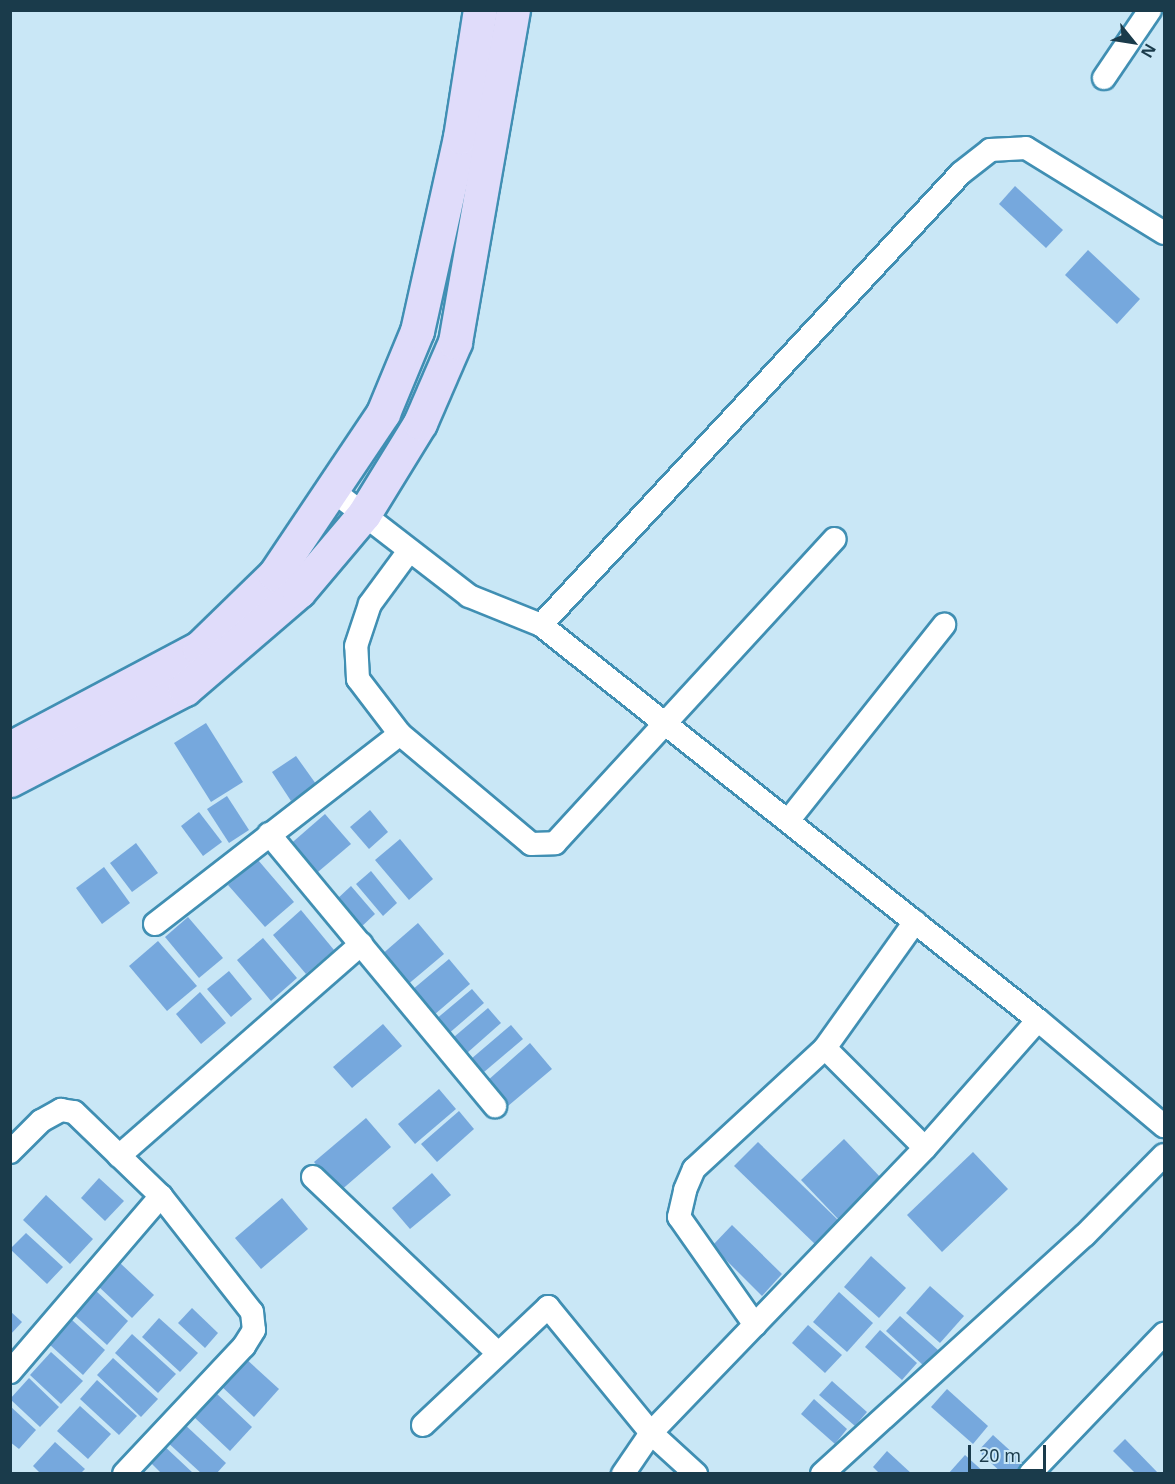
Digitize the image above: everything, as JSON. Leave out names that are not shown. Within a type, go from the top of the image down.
[{"type":"main road","points":[[10,748],[199,648],[275,574],[383,413],[417,331],[460,137],[480,10]]},
{"type":"main road","points":[[10,780],[194,682],[299,591],[364,514],[420,423],[455,342],[513,10]]},
{"type":"street","points":[[1104,78],[1150,10]]},
{"type":"street","points":[[541,625],[960,173],[990,150],[1026,148],[1164,233]]},
{"type":"street","points":[[332,490],[468,596],[541,625],[1038,1020],[1164,1126]]},
{"type":"street","points":[[409,551],[370,604],[356,646],[358,680],[400,734],[531,844],[546,847],[555,843],[663,722],[835,539]]},
{"type":"street","points":[[788,821],[944,625]]},
{"type":"street","points":[[155,924],[400,734]]},
{"type":"street","points":[[269,834],[495,1106]]},
{"type":"street","points":[[755,1325],[679,1217],[685,1190],[694,1169],[789,1087],[825,1048],[915,922]]},
{"type":"street","points":[[119,1156],[361,944]]},
{"type":"street","points":[[622,1473],[651,1433],[925,1148],[1038,1020]]},
{"type":"street","points":[[825,1048],[925,1148]]},
{"type":"street","points":[[10,1152],[61,1110],[74,1112],[161,1196],[252,1312],[254,1330],[124,1473]]},
{"type":"street","points":[[822,1473],[1085,1235],[1164,1155]]},
{"type":"street","points":[[313,1177],[498,1353]]},
{"type":"street","points":[[10,1372],[161,1196]]},
{"type":"street","points":[[423,1425],[548,1307],[651,1433],[696,1473]]},
{"type":"street","points":[[1029,1473],[1164,1334]]},
{"type":"building","points":[[1015,186],[1063,230],[1046,248],[999,204]]},
{"type":"building","points":[[1088,250],[1140,299],[1117,324],[1065,275]]},
{"type":"building","points":[[206,723],[243,782],[211,802],[174,743]]},
{"type":"building","points":[[296,756],[316,784],[291,801],[272,772]]},
{"type":"building","points":[[227,796],[249,830],[229,843],[207,809]]},
{"type":"building","points":[[370,810],[388,832],[369,849],[350,827]]},
{"type":"building","points":[[199,812],[222,842],[203,856],[181,826]]},
{"type":"building","points":[[325,814],[351,844],[312,877],[287,847]]},
{"type":"building","points":[[400,839],[433,879],[409,900],[375,860]]},
{"type":"building","points":[[136,843],[158,873],[132,892],[110,863]]},
{"type":"building","points":[[258,860],[294,902],[265,927],[228,885]]},
{"type":"building","points":[[104,867],[130,903],[102,924],[76,888]]},
{"type":"building","points":[[371,871],[397,903],[383,916],[356,884]]},
{"type":"building","points":[[351,886],[375,914],[360,928],[336,900]]},
{"type":"building","points":[[301,910],[334,950],[306,974],[273,935]]},
{"type":"building","points":[[188,917],[223,958],[199,978],[165,937]]},
{"type":"building","points":[[418,923],[444,954],[406,986],[380,956]]},
{"type":"building","points":[[263,938],[297,978],[271,1001],[237,960]]},
{"type":"building","points":[[158,941],[197,986],[167,1011],[129,966]]},
{"type":"building","points":[[449,959],[470,984],[434,1015],[412,990]]},
{"type":"building","points":[[229,971],[252,999],[231,1017],[207,989]]},
{"type":"building","points":[[472,989],[484,1003],[447,1035],[435,1020]]},
{"type":"building","points":[[200,992],[226,1023],[201,1044],[176,1014]]},
{"type":"building","points":[[488,1008],[501,1023],[467,1053],[454,1037]]},
{"type":"building","points":[[383,1024],[402,1046],[352,1088],[333,1067]]},
{"type":"building","points":[[511,1025],[523,1039],[484,1072],[471,1059]]},
{"type":"building","points":[[530,1043],[552,1069],[508,1106],[487,1081]]},
{"type":"building","points":[[439,1089],[456,1109],[415,1144],[398,1124]]},
{"type":"building","points":[[459,1111],[474,1129],[437,1162],[421,1144]]},
{"type":"building","points":[[366,1118],[391,1147],[339,1192],[314,1162]]},
{"type":"building","points":[[844,1139],[882,1179],[839,1220],[801,1180]]},
{"type":"building","points":[[758,1142],[840,1222],[817,1246],[734,1166]]},
{"type":"building","points":[[973,1152],[1008,1189],[942,1252],[907,1215]]},
{"type":"building","points":[[432,1173],[451,1195],[410,1229],[392,1208]]},
{"type":"building","points":[[99,1178],[124,1201],[105,1221],[81,1198]]},
{"type":"building","points":[[46,1195],[93,1239],[70,1264],[23,1220]]},
{"type":"building","points":[[282,1198],[308,1229],[261,1269],[235,1238]]},
{"type":"building","points":[[732,1225],[782,1274],[762,1296],[712,1246]]},
{"type":"building","points":[[26,1233],[63,1267],[47,1284],[10,1249]]},
{"type":"building","points":[[871,1256],[906,1288],[879,1318],[844,1287]]},
{"type":"building","points":[[119,1262],[154,1295],[132,1318],[98,1286]]},
{"type":"building","points":[[930,1286],[964,1316],[940,1343],[906,1313]]},
{"type":"building","points":[[94,1289],[128,1321],[107,1345],[72,1313]]},
{"type":"building","points":[[839,1292],[873,1323],[847,1352],[813,1322]]},
{"type":"building","points":[[192,1308],[218,1333],[205,1348],[178,1323]]},
{"type":"building","points":[[10,1311],[22,1322],[10,1335]]},
{"type":"building","points":[[900,1316],[938,1350],[924,1366],[886,1331]]},
{"type":"building","points":[[159,1318],[198,1353],[180,1372],[142,1337]]},
{"type":"building","points":[[72,1320],[105,1350],[83,1375],[49,1344]]},
{"type":"building","points":[[808,1325],[842,1355],[825,1373],[792,1343]]},
{"type":"building","points":[[880,1330],[917,1363],[902,1380],[865,1347]]},
{"type":"building","points":[[132,1334],[176,1374],[158,1393],[115,1353]]},
{"type":"building","points":[[51,1352],[83,1381],[61,1404],[30,1375]]},
{"type":"building","points":[[244,1357],[279,1389],[254,1417],[219,1384]]},
{"type":"building","points":[[113,1358],[158,1399],[141,1417],[97,1375]]},
{"type":"building","points":[[29,1378],[59,1407],[40,1427],[10,1399]]},
{"type":"building","points":[[97,1380],[137,1416],[119,1435],[80,1399]]},
{"type":"building","points":[[832,1381],[867,1412],[855,1426],[819,1395]]},
{"type":"building","points":[[947,1389],[988,1426],[973,1444],[931,1407]]},
{"type":"building","points":[[216,1393],[252,1427],[230,1451],[194,1417]]},
{"type":"building","points":[[814,1399],[847,1429],[835,1444],[801,1414]]},
{"type":"building","points":[[10,1406],[36,1430],[19,1449],[10,1442]]},
{"type":"building","points":[[80,1406],[111,1434],[88,1459],[57,1431]]},
{"type":"building","points":[[182,1422],[226,1463],[216,1474],[202,1474],[165,1440]]},
{"type":"building","points":[[993,1435],[1027,1466],[1020,1474],[1003,1474],[978,1451]]},
{"type":"building","points":[[1125,1439],[1159,1474],[1136,1474],[1113,1451]]},
{"type":"building","points":[[55,1442],[85,1469],[80,1474],[41,1474],[33,1466]]},
{"type":"building","points":[[161,1443],[194,1474],[162,1474],[146,1458]]},
{"type":"building","points":[[887,1451],[912,1474],[880,1474],[873,1467]]},
{"type":"building","points":[[965,1455],[986,1474],[948,1474]]}]
